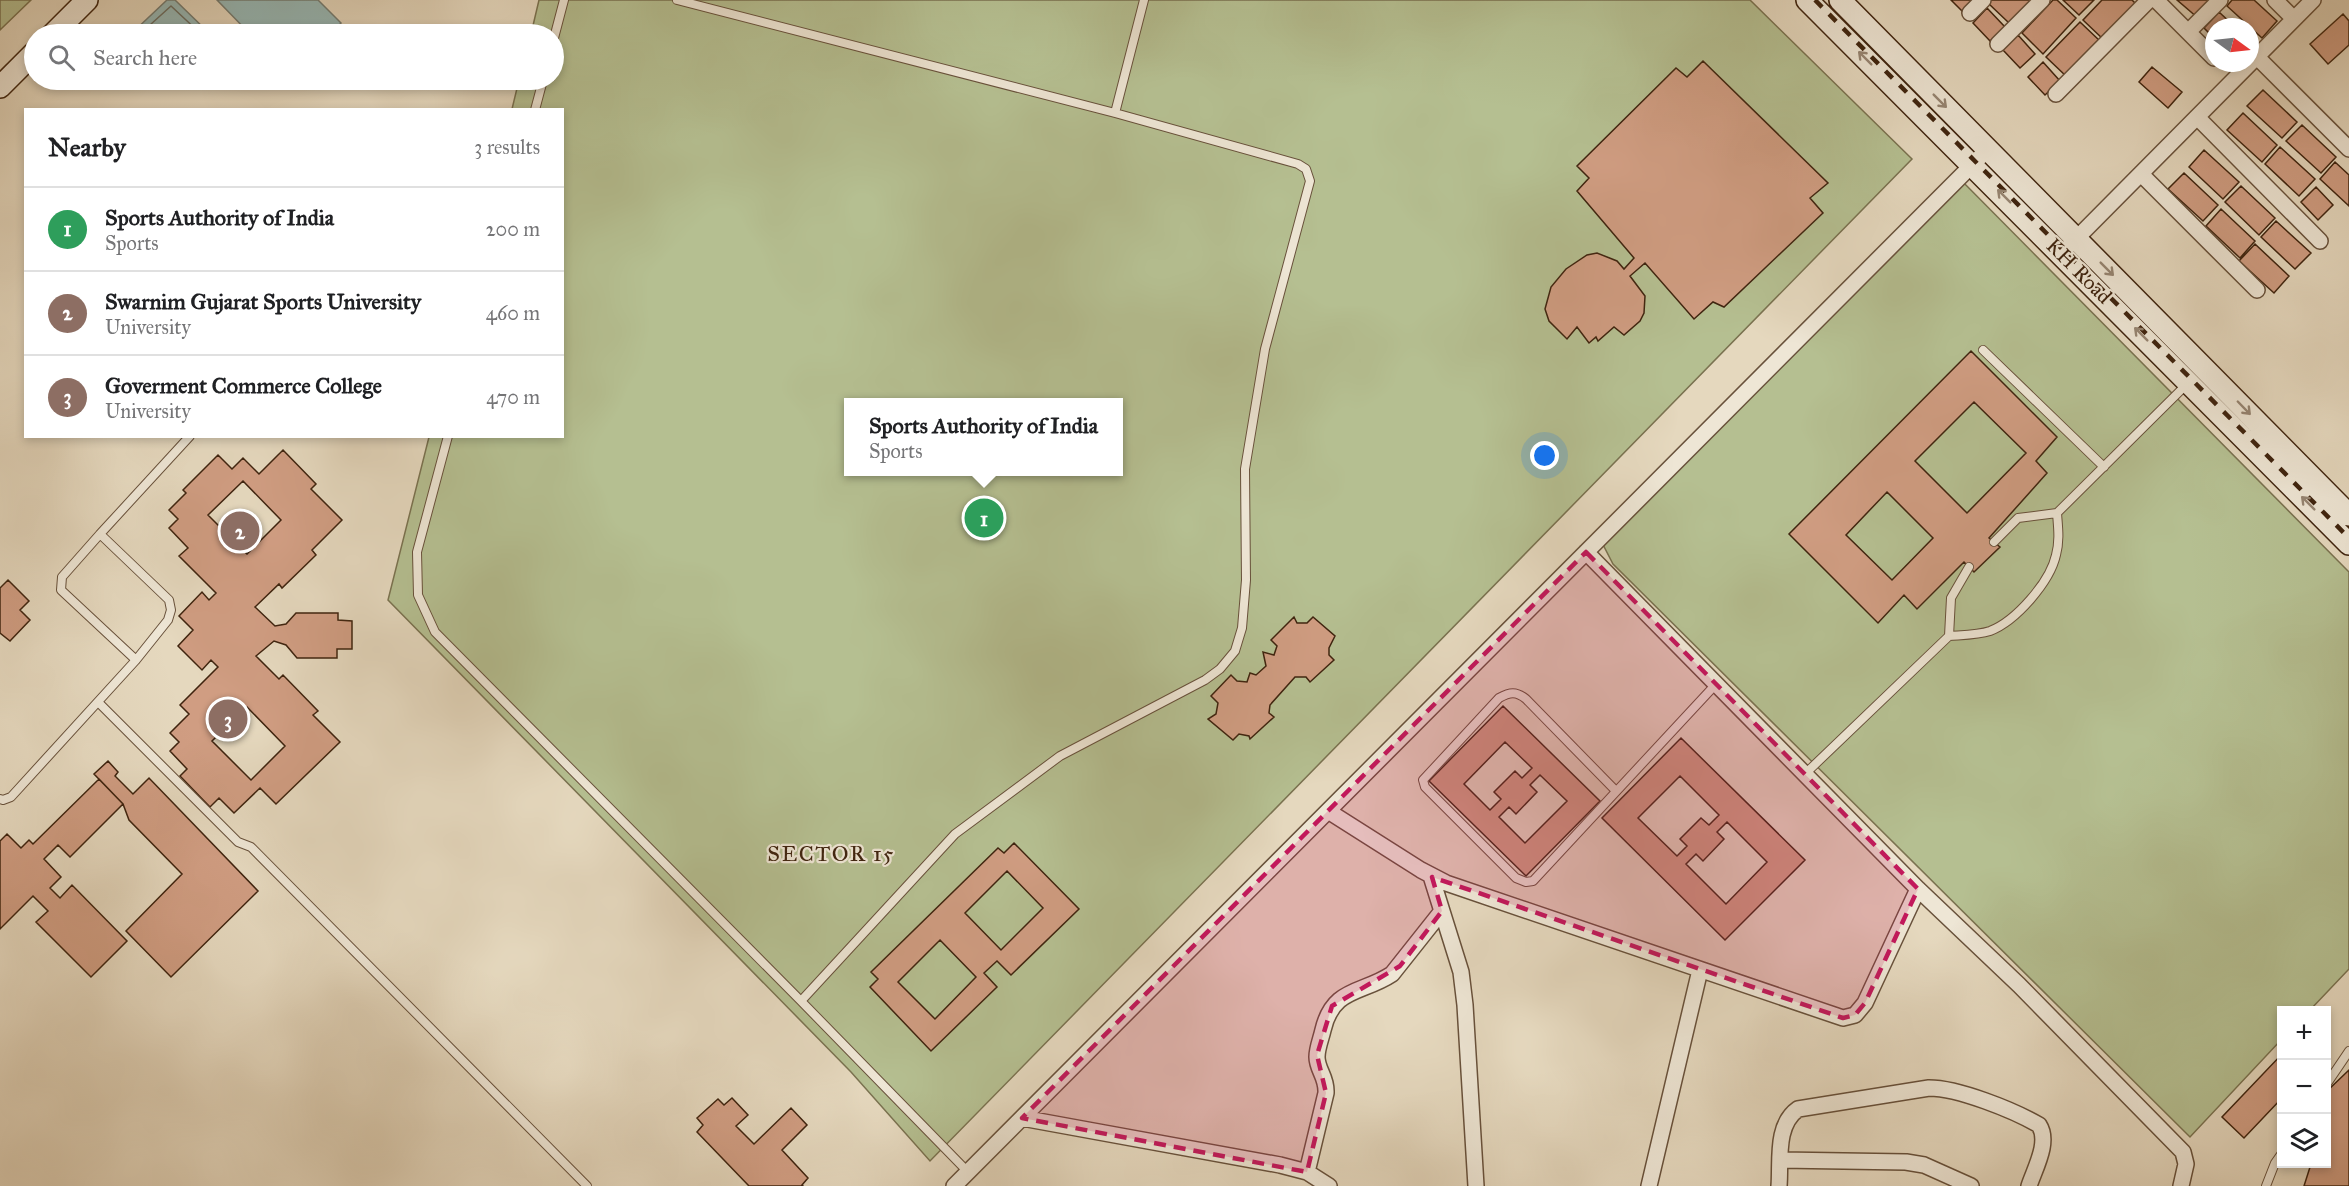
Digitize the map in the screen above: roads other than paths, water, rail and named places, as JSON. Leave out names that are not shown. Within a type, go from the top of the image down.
[{"type":"main road","points":[[63,24],[87,0]]},
{"type":"main road","name":"KH Road","points":[[1807,0],[2349,544]]},
{"type":"main road","name":"KH Road","points":[[1840,0],[2349,515]]},
{"type":"main road","points":[[0,87],[24,63]]},
{"type":"street","points":[[1970,13],[1983,0]]},
{"type":"street","points":[[1998,44],[2042,0]]},
{"type":"street","points":[[2056,94],[2150,0]]},
{"type":"street","points":[[2156,0],[2205,49]]},
{"type":"street","points":[[2188,32],[2220,0]]},
{"type":"street","points":[[2275,0],[2294,19]]},
{"type":"street","points":[[2259,55],[2313,0]]},
{"type":"street","points":[[2259,59],[2349,149]]},
{"type":"street","points":[[2228,72],[2235,79]]},
{"type":"street","points":[[2062,254],[2242,72]]},
{"type":"street","points":[[2197,117],[2320,241]]},
{"type":"street","points":[[954,1186],[1988,148]]},
{"type":"street","points":[[2141,174],[2257,290]]},
{"type":"street","points":[[1586,552],[1918,889],[2019,985],[2183,1152],[2186,1164],[2181,1186]]},
{"type":"street","points":[[1328,811],[1431,876],[1468,891],[1843,1018],[1855,1015],[1865,1003],[1918,889]]},
{"type":"street","points":[[1431,876],[1461,972],[1476,1186]]},
{"type":"street","points":[[1307,1172],[1326,1093],[1326,1083],[1317,1063],[1317,1055],[1326,1017],[1340,998],[1392,974],[1442,911]]},
{"type":"street","points":[[1649,1186],[1700,970]]},
{"type":"street","points":[[1779,1186],[1783,1126],[1790,1115],[1798,1109],[1929,1088],[1958,1091],[2039,1125],[2043,1132],[2043,1142],[2029,1186]]},
{"type":"street","points":[[1022,1118],[1280,1165],[1307,1172],[1329,1186]]},
{"type":"street","points":[[1781,1160],[1906,1162],[1924,1165],[1971,1186]]},
{"type":"lane","points":[[558,24],[564,0]]},
{"type":"lane","points":[[677,0],[1115,113],[1298,164],[1306,169],[1310,181],[1265,349],[1245,469],[1246,580],[1242,628],[1235,651],[1220,669],[1205,680],[1060,756],[955,834],[801,1001]]},
{"type":"lane","points":[[1115,113],[1144,0]]},
{"type":"lane","points":[[536,108],[540,90]]},
{"type":"lane","points":[[1983,350],[2104,467]]},
{"type":"lane","points":[[2173,366],[2188,351]]},
{"type":"lane","points":[[1994,542],[2018,518],[2057,513],[2189,382]]},
{"type":"lane","points":[[136,660],[62,590],[62,577],[188,438]]},
{"type":"lane","points":[[447,438],[417,552],[418,595],[435,632],[968,1172]]},
{"type":"lane","points":[[1806,773],[1949,636],[1989,631],[2004,624],[2019,612],[2047,576],[2056,558],[2059,540],[2057,513]]},
{"type":"lane","points":[[0,799],[11,797],[136,660],[168,620],[171,610],[169,600],[100,534]]},
{"type":"lane","points":[[1949,636],[1951,598],[1969,567]]},
{"type":"lane","points":[[1616,791],[1526,699],[1518,693],[1509,692],[1499,698],[1422,780],[1433,796],[1516,878],[1526,882],[1533,880],[1616,791],[1716,683]]},
{"type":"lane","points":[[98,702],[238,842],[251,847],[587,1186]]},
{"type":"lane","points":[[2331,1077],[2349,1050]]},
{"type":"lane","points":[[2266,1186],[2277,1160]]},
{"type":"water","points":[[167,0],[175,0],[200,24],[142,24]]},
{"type":"water","points":[[217,0],[318,0],[341,23],[340,24],[240,24]]},
{"type":"railway","points":[[1815,0],[2349,538]]},
{"type":"place","name":"Sports Authority of India","points":[[984,518]]},
{"type":"place","name":"Swarnim Gujarat Sports University","points":[[240,531]]},
{"type":"place","name":"Goverment Commerce College","points":[[228,719]]},
{"type":"district","name":"SECTOR 15","points":[[831,853]]}]
